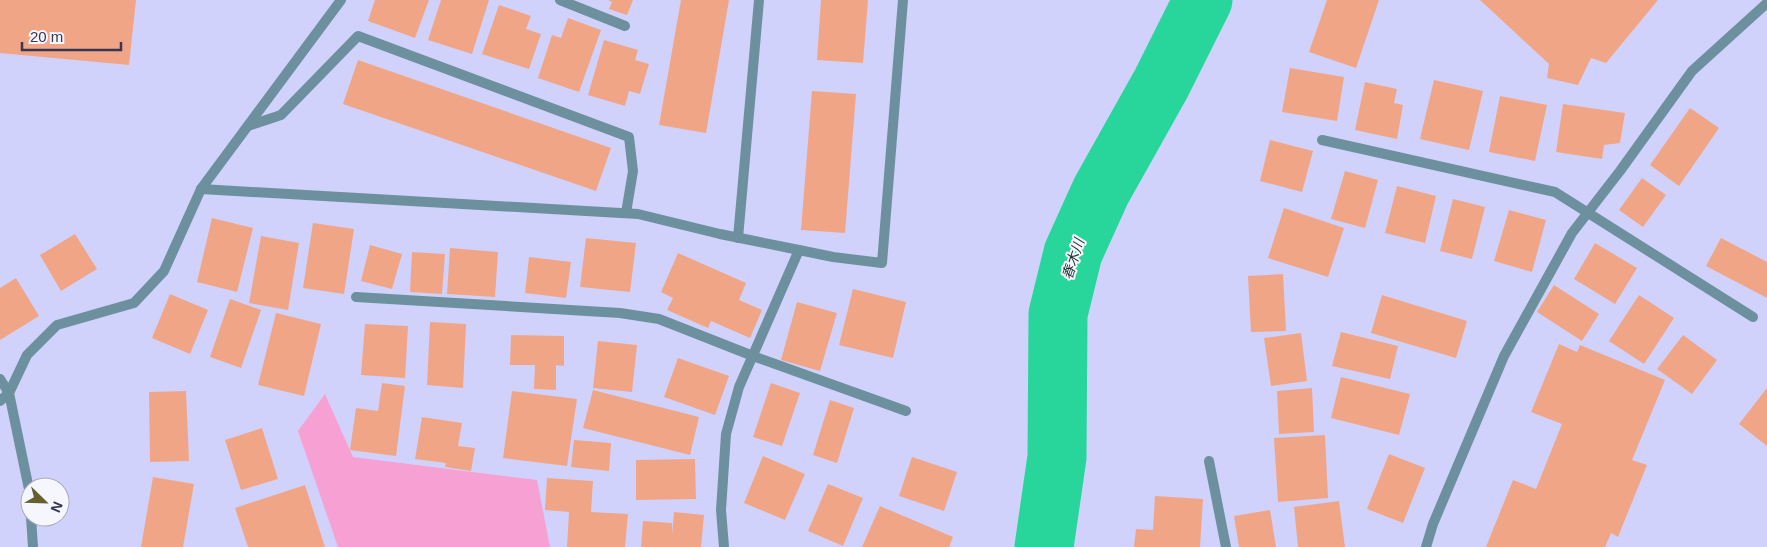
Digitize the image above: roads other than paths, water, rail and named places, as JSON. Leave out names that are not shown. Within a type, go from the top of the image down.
[{"type":"street","points":[[0,401],[10,393],[27,355],[57,324],[134,303],[164,271],[201,189],[341,0]]},
{"type":"street","points":[[560,0],[625,26]]},
{"type":"street","points":[[738,238],[760,0]]},
{"type":"street","points":[[201,189],[638,214],[738,238],[832,257],[882,263],[903,0]]},
{"type":"street","points":[[1426,547],[1433,524],[1504,356],[1572,233],[1620,171],[1692,70],[1767,3]]},
{"type":"street","points":[[248,126],[281,115],[358,36],[630,137],[633,171],[626,213]]},
{"type":"street","points":[[1322,140],[1555,192],[1753,318]]},
{"type":"street","points":[[724,547],[720,510],[726,434],[739,387],[799,250]]},
{"type":"street","points":[[356,297],[620,313],[659,319],[753,356],[906,411]]},
{"type":"street","points":[[0,379],[10,393],[27,477]]},
{"type":"street","points":[[1208,461],[1226,547]]},
{"type":"street","points":[[32,527],[33,547]]},
{"type":"waterway","name":"春木川","points":[[1044,547],[1057,457],[1058,314],[1073,253],[1101,191],[1161,84],[1203,0]]}]
